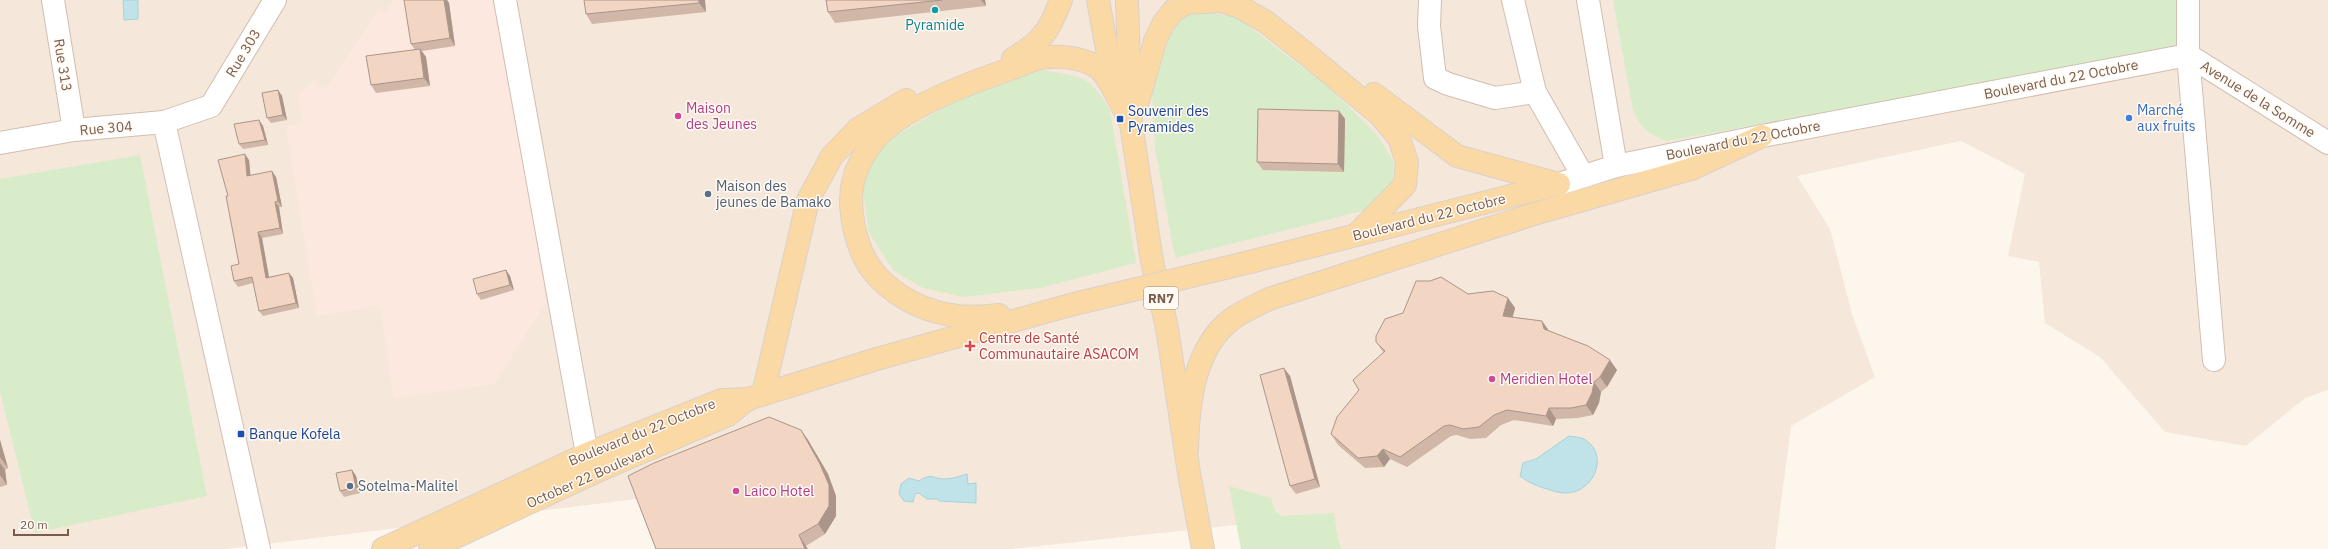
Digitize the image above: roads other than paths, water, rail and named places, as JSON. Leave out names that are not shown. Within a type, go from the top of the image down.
[{"type":"main road","points":[[756,397],[808,200],[832,156],[858,129],[902,102],[958,77],[1013,59],[1036,44],[1048,30],[1062,0]]},
{"type":"main road","name":"RN7","points":[[1098,0],[1115,92],[1131,124],[1152,262],[1167,328],[1187,450],[1189,473],[1203,549]]},
{"type":"main road","points":[[1127,0],[1131,124]]},
{"type":"main road","points":[[1250,0],[1457,156],[1559,184]]},
{"type":"main road","points":[[1131,124],[1155,41],[1163,24],[1173,11],[1186,3],[1221,1],[1240,6],[1266,22],[1321,66],[1380,115],[1399,138],[1407,162],[1405,185],[1357,234]]},
{"type":"main road","points":[[1074,304],[992,316],[956,317],[925,310],[898,295],[874,274],[859,249],[851,212],[852,179],[873,141],[903,116],[961,86],[1040,58],[1074,58],[1097,68],[1115,92]]},
{"type":"main road","points":[[1187,450],[1188,417],[1200,363],[1214,336],[1232,319],[1269,299],[1534,214],[1691,168],[1762,136]]},
{"type":"main road","name":"Boulevard du 22 Octobre","points":[[383,549],[587,454],[722,400],[756,397],[918,347],[1074,304],[1250,262],[1559,184]]},
{"type":"main road","name":"October 22 Boulevard","points":[[430,549],[593,473],[728,415],[756,397]]},
{"type":"street","name":"Rue 313","points":[[53,0],[74,130]]},
{"type":"street","name":"Rue 303","points":[[211,106],[276,0]]},
{"type":"street","points":[[505,0],[587,454]]},
{"type":"street","points":[[1430,0],[1429,26],[1435,78],[1448,84],[1495,98],[1535,92]]},
{"type":"street","points":[[1513,0],[1535,92],[1583,176]]},
{"type":"street","points":[[1588,0],[1616,166]]},
{"type":"street","points":[[2188,0],[2188,55],[2214,360]]},
{"type":"street","name":"Boulevard du 22 Octobre","points":[[1559,184],[1616,166],[1762,136],[2188,55]]},
{"type":"street","name":"Avenue de la Somme","points":[[2188,55],[2328,143]]},
{"type":"street","name":"Rue 304","points":[[0,143],[74,130],[164,122],[211,106]]},
{"type":"street","points":[[164,122],[259,549]]},
{"type":"water","points":[[123,0],[138,0],[138,19],[124,20]]},
{"type":"water","points":[[1569,436],[1584,439],[1592,446],[1596,454],[1597,463],[1595,472],[1590,481],[1584,487],[1575,492],[1561,493],[1536,485],[1520,476],[1523,463],[1536,459]]},
{"type":"water","points":[[967,474],[968,484],[976,483],[976,503],[927,499],[919,493],[915,494],[913,502],[904,501],[899,494],[901,484],[909,478],[919,481],[930,476],[948,479]]},
{"type":"place","name":"Pyramide","points":[[935,10]]},
{"type":"place","name":"Maison des Jeunes","points":[[678,116]]},
{"type":"place","name":"Marché aux fruits","points":[[2129,118]]},
{"type":"place","name":"Souvenir des Pyramides","points":[[1120,119]]},
{"type":"place","name":"Maison des jeunes de Bamako","points":[[708,194]]},
{"type":"place","name":"Centre de Santé Communautaire ASACOM","points":[[970,346]]},
{"type":"place","name":"Meridien Hotel","points":[[1492,379]]},
{"type":"place","name":"Banque Kofela","points":[[241,434]]},
{"type":"place","name":"Sotelma-Malitel","points":[[350,486]]},
{"type":"place","name":"Laico Hotel","points":[[736,491]]}]
